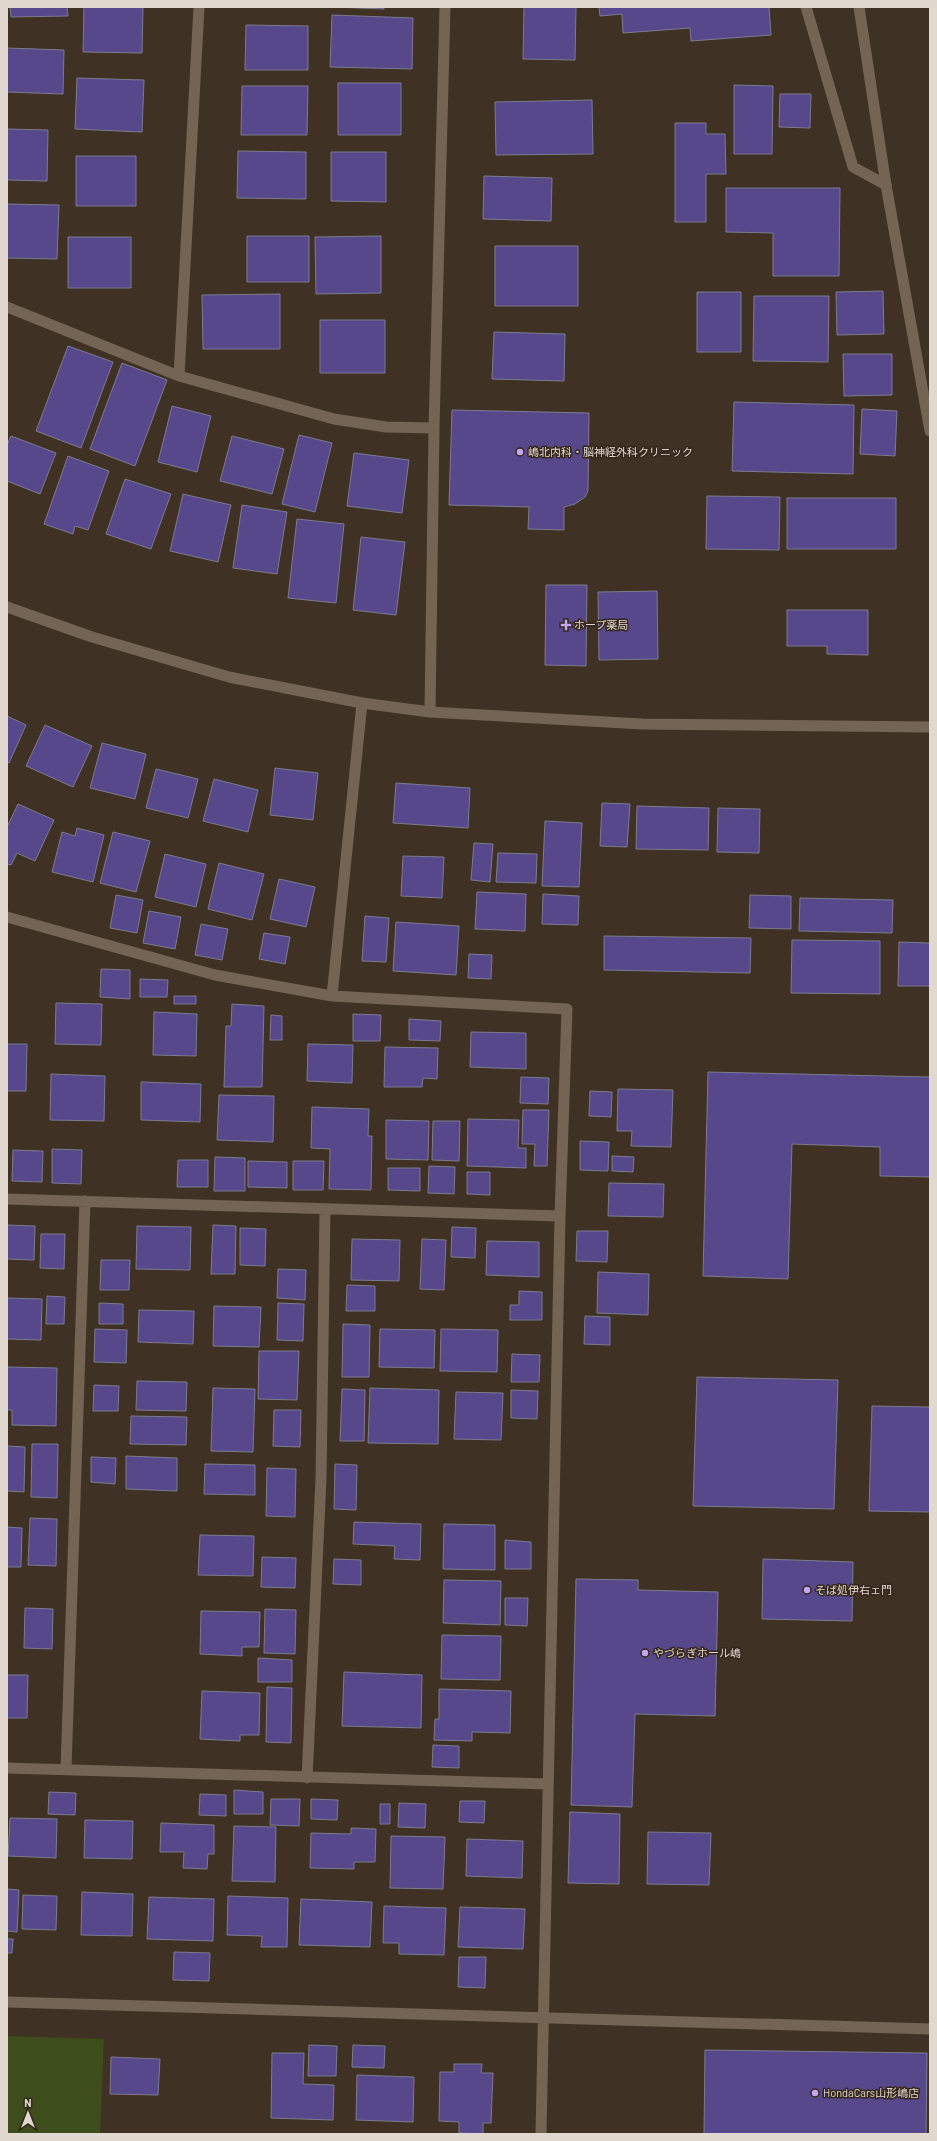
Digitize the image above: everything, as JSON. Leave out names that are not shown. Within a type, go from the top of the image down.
[{"type":"street","points":[[179,376],[200,7]]},
{"type":"street","points":[[430,712],[434,428],[445,7]]},
{"type":"street","points":[[806,7],[853,167],[886,185]]},
{"type":"street","points":[[858,7],[886,185],[930,431]]},
{"type":"street","points":[[7,307],[179,376],[334,419],[386,427],[434,428]]},
{"type":"street","points":[[7,607],[92,637],[229,677],[362,703],[430,712],[642,724],[930,727]]},
{"type":"street","points":[[332,996],[362,703]]},
{"type":"street","points":[[7,917],[215,975],[332,996],[567,1009],[560,1216],[547,1784],[541,2134]]},
{"type":"street","points":[[7,1199],[560,1216]]},
{"type":"street","points":[[66,1769],[85,1201]]},
{"type":"street","points":[[307,1778],[321,1479],[325,1209]]},
{"type":"street","points":[[7,1768],[547,1784]]},
{"type":"street","points":[[7,2002],[930,2029]]},
{"type":"green space","points":[[7,2036],[104,2039],[100,2134],[7,2134]]},
{"type":"building","points":[[10,7],[67,7],[68,16],[11,17]]},
{"type":"building","points":[[84,7],[143,7],[142,53],[83,52]]},
{"type":"building","points":[[333,7],[384,7],[384,9]]},
{"type":"building","points":[[524,7],[576,7],[575,60],[523,59]]},
{"type":"building","points":[[599,7],[769,7],[771,35],[691,41],[690,28],[623,33],[622,14],[600,16]]},
{"type":"building","points":[[332,15],[413,18],[412,69],[330,67]]},
{"type":"building","points":[[246,25],[308,26],[308,70],[245,70]]},
{"type":"building","points":[[7,48],[64,50],[63,94],[7,92]]},
{"type":"building","points":[[77,78],[144,80],[142,132],[75,129]]},
{"type":"building","points":[[338,83],[401,83],[401,135],[338,135]]},
{"type":"building","points":[[734,85],[773,86],[772,154],[734,154]]},
{"type":"building","points":[[242,86],[308,86],[307,135],[241,135]]},
{"type":"building","points":[[780,94],[811,94],[810,128],[779,127]]},
{"type":"building","points":[[592,100],[593,154],[496,155],[495,102]]},
{"type":"building","points":[[675,123],[706,123],[706,134],[725,134],[726,174],[706,174],[706,222],[675,222]]},
{"type":"building","points":[[7,129],[48,130],[47,181],[7,180]]},
{"type":"building","points":[[238,151],[306,152],[306,199],[237,198]]},
{"type":"building","points":[[331,152],[386,152],[386,202],[331,201]]},
{"type":"building","points":[[76,156],[136,156],[136,206],[76,206]]},
{"type":"building","points":[[484,176],[552,178],[551,221],[483,219]]},
{"type":"building","points":[[726,188],[840,188],[839,276],[773,276],[773,233],[726,232]]},
{"type":"building","points":[[7,204],[59,205],[57,259],[7,258]]},
{"type":"building","points":[[247,236],[309,236],[309,282],[247,282]]},
{"type":"building","points":[[381,236],[381,293],[316,294],[315,237]]},
{"type":"building","points":[[68,237],[131,237],[131,288],[68,288]]},
{"type":"building","points":[[495,246],[578,246],[578,306],[495,306]]},
{"type":"building","points":[[883,291],[884,334],[837,335],[836,292]]},
{"type":"building","points":[[697,292],[741,292],[741,352],[697,352]]},
{"type":"building","points":[[280,294],[280,349],[203,349],[202,295]]},
{"type":"building","points":[[754,296],[829,296],[828,362],[753,361]]},
{"type":"building","points":[[320,320],[385,320],[385,373],[320,373]]},
{"type":"building","points":[[494,332],[565,334],[564,381],[492,379]]},
{"type":"building","points":[[68,346],[113,362],[81,448],[36,431]]},
{"type":"building","points":[[843,354],[892,354],[892,395],[844,396]]},
{"type":"building","points":[[122,363],[167,380],[135,466],[90,449]]},
{"type":"building","points":[[734,402],[854,405],[853,474],[732,471]]},
{"type":"building","points":[[172,406],[211,416],[197,472],[158,462]]},
{"type":"building","points":[[862,409],[897,411],[895,456],[860,454]]},
{"type":"building","name":"嶋北内科・脳神経外科クリニック","points":[[452,410],[589,413],[588,491],[585,497],[575,504],[564,507],[564,530],[528,529],[529,507],[449,505]]},
{"type":"building","points":[[299,435],[332,443],[315,512],[282,504]]},
{"type":"building","points":[[11,436],[56,453],[40,494],[7,481],[7,445]]},
{"type":"building","points":[[232,436],[284,449],[272,494],[220,481]]},
{"type":"building","points":[[354,453],[409,460],[402,513],[347,506]]},
{"type":"building","points":[[68,456],[109,471],[88,530],[75,526],[73,534],[44,524]]},
{"type":"building","points":[[125,479],[171,494],[151,549],[106,534]]},
{"type":"building","points":[[183,494],[231,505],[218,562],[170,551]]},
{"type":"building","points":[[707,496],[780,497],[779,550],[706,549]]},
{"type":"building","points":[[787,498],[896,498],[896,549],[787,549]]},
{"type":"building","points":[[242,505],[287,512],[277,574],[233,568]]},
{"type":"building","points":[[297,519],[344,524],[336,603],[288,598]]},
{"type":"building","points":[[361,537],[405,542],[396,615],[353,610]]},
{"type":"building","name":"ホープ薬局","points":[[546,585],[587,585],[586,666],[545,665]]},
{"type":"building","points":[[657,591],[658,659],[599,660],[598,592]]},
{"type":"building","points":[[787,610],[868,610],[868,655],[827,654],[827,646],[787,646]]},
{"type":"building","points":[[7,716],[26,725],[9,763],[7,762]]},
{"type":"building","points":[[45,725],[92,746],[73,787],[26,766]]},
{"type":"building","points":[[102,743],[146,754],[135,799],[90,788]]},
{"type":"building","points":[[275,768],[318,773],[313,820],[270,815]]},
{"type":"building","points":[[156,769],[198,779],[188,818],[146,808]]},
{"type":"building","points":[[214,779],[258,790],[248,832],[203,821]]},
{"type":"building","points":[[396,783],[470,788],[468,828],[393,823]]},
{"type":"building","points":[[602,803],[630,804],[627,847],[600,846]]},
{"type":"building","points":[[18,804],[54,820],[35,861],[17,853],[11,865],[7,864],[7,827]]},
{"type":"building","points":[[637,806],[709,808],[708,850],[636,849]]},
{"type":"building","points":[[718,808],[760,809],[759,853],[717,852]]},
{"type":"building","points":[[545,821],[582,823],[579,887],[542,886]]},
{"type":"building","points":[[77,828],[104,835],[93,882],[52,872],[62,832],[75,836]]},
{"type":"building","points":[[113,832],[150,841],[136,892],[100,883]]},
{"type":"building","points":[[474,843],[493,844],[490,882],[471,880]]},
{"type":"building","points":[[498,853],[537,854],[536,883],[496,882]]},
{"type":"building","points":[[165,854],[206,864],[196,907],[155,897]]},
{"type":"building","points":[[403,856],[444,857],[442,898],[401,896]]},
{"type":"building","points":[[219,863],[264,874],[252,920],[208,909]]},
{"type":"building","points":[[279,879],[315,887],[306,927],[270,919]]},
{"type":"building","points":[[477,892],[526,894],[525,931],[475,929]]},
{"type":"building","points":[[543,894],[579,896],[578,925],[542,924]]},
{"type":"building","points":[[116,895],[143,900],[137,933],[110,928]]},
{"type":"building","points":[[750,895],[791,896],[791,929],[749,928]]},
{"type":"building","points":[[800,898],[893,900],[892,933],[799,931]]},
{"type":"building","points":[[149,911],[181,917],[175,949],[143,943]]},
{"type":"building","points":[[365,916],[389,918],[386,962],[362,961]]},
{"type":"building","points":[[396,922],[459,926],[456,975],[393,971]]},
{"type":"building","points":[[201,924],[228,929],[222,960],[195,955]]},
{"type":"building","points":[[264,933],[290,937],[285,964],[259,959]]},
{"type":"building","points":[[604,936],[751,938],[750,973],[604,970]]},
{"type":"building","points":[[792,940],[880,941],[880,994],[791,993]]},
{"type":"building","points":[[899,942],[930,943],[930,986],[898,986]]},
{"type":"building","points":[[469,954],[492,955],[491,979],[468,978]]},
{"type":"building","points":[[101,969],[130,970],[130,999],[100,997]]},
{"type":"building","points":[[140,979],[168,980],[167,997],[140,997]]},
{"type":"building","points":[[174,996],[196,996],[196,1004],[174,1004]]},
{"type":"building","points":[[56,1003],[102,1004],[101,1045],[55,1044]]},
{"type":"building","points":[[232,1004],[264,1006],[262,1087],[224,1087],[226,1026],[231,1026]]},
{"type":"building","points":[[154,1012],[197,1014],[196,1056],[153,1055]]},
{"type":"building","points":[[353,1014],[381,1015],[380,1041],[353,1041]]},
{"type":"building","points":[[271,1015],[282,1016],[282,1040],[270,1040]]},
{"type":"building","points":[[409,1019],[441,1021],[440,1041],[409,1040]]},
{"type":"building","points":[[471,1032],[526,1033],[526,1069],[470,1067]]},
{"type":"building","points":[[7,1044],[27,1044],[26,1091],[7,1091]]},
{"type":"building","points":[[308,1044],[353,1045],[352,1083],[307,1081]]},
{"type":"building","points":[[385,1047],[438,1048],[437,1079],[423,1078],[422,1087],[384,1087]]},
{"type":"building","points":[[708,1072],[930,1077],[930,1177],[880,1176],[880,1147],[792,1144],[788,1279],[703,1276]]},
{"type":"building","points":[[51,1074],[105,1076],[104,1121],[50,1120]]},
{"type":"building","points":[[521,1077],[549,1078],[548,1104],[520,1103]]},
{"type":"building","points":[[141,1082],[201,1084],[200,1122],[141,1120]]},
{"type":"building","points":[[618,1089],[673,1090],[671,1147],[631,1146],[632,1131],[617,1131]]},
{"type":"building","points":[[590,1091],[612,1092],[611,1117],[589,1116]]},
{"type":"building","points":[[219,1095],[274,1096],[273,1142],[217,1140]]},
{"type":"building","points":[[312,1107],[369,1109],[368,1136],[372,1136],[371,1190],[329,1189],[330,1149],[311,1148]]},
{"type":"building","points":[[523,1110],[549,1110],[547,1166],[534,1166],[535,1144],[522,1144]]},
{"type":"building","points":[[468,1119],[519,1120],[518,1148],[526,1148],[526,1168],[467,1166]]},
{"type":"building","points":[[386,1120],[429,1121],[428,1160],[386,1159]]},
{"type":"building","points":[[433,1121],[460,1121],[459,1161],[432,1160]]},
{"type":"building","points":[[580,1141],[609,1142],[608,1171],[580,1170]]},
{"type":"building","points":[[52,1149],[82,1150],[81,1184],[52,1183]]},
{"type":"building","points":[[13,1150],[43,1151],[42,1182],[12,1181]]},
{"type":"building","points":[[612,1156],[634,1157],[633,1172],[612,1171]]},
{"type":"building","points":[[215,1157],[245,1158],[245,1191],[214,1191]]},
{"type":"building","points":[[178,1160],[208,1160],[208,1187],[177,1187]]},
{"type":"building","points":[[248,1161],[287,1162],[287,1188],[248,1187]]},
{"type":"building","points":[[293,1161],[324,1161],[323,1190],[293,1190]]},
{"type":"building","points":[[429,1166],[455,1167],[454,1194],[428,1193]]},
{"type":"building","points":[[388,1168],[420,1168],[420,1191],[388,1190]]},
{"type":"building","points":[[467,1172],[490,1172],[490,1195],[467,1194]]},
{"type":"building","points":[[609,1183],[664,1184],[663,1217],[608,1216]]},
{"type":"building","points":[[7,1225],[35,1226],[34,1260],[7,1259]]},
{"type":"building","points":[[213,1225],[236,1226],[235,1274],[211,1274]]},
{"type":"building","points":[[137,1226],[191,1227],[190,1270],[136,1269]]},
{"type":"building","points":[[452,1227],[476,1228],[475,1258],[451,1257]]},
{"type":"building","points":[[240,1228],[266,1229],[265,1266],[240,1265]]},
{"type":"building","points":[[577,1231],[608,1231],[607,1262],[576,1261]]},
{"type":"building","points":[[41,1234],[65,1234],[64,1269],[40,1268]]},
{"type":"building","points":[[352,1239],[400,1240],[399,1281],[351,1280]]},
{"type":"building","points":[[422,1239],[446,1240],[444,1290],[420,1289]]},
{"type":"building","points":[[487,1241],[539,1242],[539,1277],[486,1275]]},
{"type":"building","points":[[101,1260],[130,1260],[129,1290],[100,1290]]},
{"type":"building","points":[[278,1269],[306,1270],[305,1300],[277,1298]]},
{"type":"building","points":[[598,1272],[649,1274],[648,1315],[597,1313]]},
{"type":"building","points":[[347,1285],[375,1286],[375,1311],[346,1311]]},
{"type":"building","points":[[519,1291],[542,1292],[542,1320],[510,1320],[510,1305],[519,1305]]},
{"type":"building","points":[[47,1296],[65,1297],[64,1324],[46,1324]]},
{"type":"building","points":[[7,1298],[42,1299],[41,1340],[7,1339]]},
{"type":"building","points":[[99,1303],[123,1304],[123,1324],[99,1324]]},
{"type":"building","points":[[278,1303],[304,1304],[303,1341],[277,1340]]},
{"type":"building","points":[[214,1306],[261,1307],[259,1347],[213,1346]]},
{"type":"building","points":[[139,1310],[194,1311],[193,1344],[138,1342]]},
{"type":"building","points":[[585,1316],[610,1317],[610,1345],[584,1344]]},
{"type":"building","points":[[343,1324],[370,1325],[369,1377],[342,1377]]},
{"type":"building","points":[[95,1329],[127,1330],[126,1363],[94,1362]]},
{"type":"building","points":[[380,1329],[435,1330],[434,1368],[379,1367]]},
{"type":"building","points":[[441,1329],[498,1330],[497,1372],[440,1371]]},
{"type":"building","points":[[259,1351],[299,1351],[297,1400],[258,1399]]},
{"type":"building","points":[[512,1354],[540,1355],[539,1382],[511,1382]]},
{"type":"building","points":[[7,1367],[57,1368],[56,1426],[12,1425],[12,1410],[7,1410]]},
{"type":"building","points":[[697,1377],[838,1380],[834,1509],[693,1506]]},
{"type":"building","points":[[137,1381],[187,1382],[186,1411],[136,1410]]},
{"type":"building","points":[[94,1385],[119,1386],[118,1411],[93,1411]]},
{"type":"building","points":[[213,1388],[255,1389],[253,1452],[211,1451]]},
{"type":"building","points":[[370,1388],[439,1390],[438,1444],[368,1443]]},
{"type":"building","points":[[342,1389],[365,1390],[364,1441],[340,1441]]},
{"type":"building","points":[[511,1390],[538,1391],[537,1419],[511,1418]]},
{"type":"building","points":[[456,1392],[503,1393],[501,1440],[454,1439]]},
{"type":"building","points":[[872,1406],[930,1407],[930,1512],[869,1511]]},
{"type":"building","points":[[274,1410],[301,1410],[300,1447],[273,1446]]},
{"type":"building","points":[[131,1416],[187,1417],[186,1445],[130,1444]]},
{"type":"building","points":[[32,1444],[58,1444],[57,1498],[31,1497]]},
{"type":"building","points":[[7,1446],[25,1447],[24,1492],[7,1491]]},
{"type":"building","points":[[126,1456],[177,1458],[177,1491],[126,1489]]},
{"type":"building","points":[[91,1457],[116,1458],[115,1484],[91,1482]]},
{"type":"building","points":[[205,1464],[255,1465],[255,1495],[204,1494]]},
{"type":"building","points":[[335,1464],[357,1465],[356,1510],[334,1509]]},
{"type":"building","points":[[267,1468],[296,1469],[295,1517],[266,1516]]},
{"type":"building","points":[[30,1518],[57,1519],[56,1566],[28,1565]]},
{"type":"building","points":[[354,1522],[421,1524],[420,1560],[394,1559],[395,1546],[353,1544]]},
{"type":"building","points":[[444,1524],[495,1525],[495,1570],[443,1569]]},
{"type":"building","points":[[7,1527],[22,1528],[21,1567],[7,1567]]},
{"type":"building","points":[[200,1535],[254,1536],[253,1576],[198,1575]]},
{"type":"building","points":[[505,1540],[531,1542],[531,1569],[505,1569]]},
{"type":"building","points":[[262,1557],[296,1558],[295,1588],[261,1587]]},
{"type":"building","points":[[334,1559],[361,1560],[361,1585],[333,1584]]},
{"type":"building","name":"そば処伊右ェ門","points":[[763,1559],[853,1562],[852,1621],[762,1619]]},
{"type":"building","name":"やづらぎホール嶋","points":[[576,1579],[638,1580],[638,1590],[718,1592],[715,1716],[635,1714],[632,1807],[571,1805]]},
{"type":"building","points":[[444,1580],[501,1581],[500,1625],[443,1623]]},
{"type":"building","points":[[505,1598],[528,1598],[527,1626],[505,1625]]},
{"type":"building","points":[[25,1608],[53,1609],[52,1649],[24,1648]]},
{"type":"building","points":[[265,1609],[296,1610],[295,1654],[264,1653]]},
{"type":"building","points":[[201,1611],[260,1612],[259,1647],[242,1647],[242,1656],[200,1654]]},
{"type":"building","points":[[442,1635],[501,1636],[500,1680],[441,1679]]},
{"type":"building","points":[[258,1658],[292,1660],[292,1682],[258,1682]]},
{"type":"building","points":[[344,1672],[422,1675],[421,1728],[342,1726]]},
{"type":"building","points":[[7,1675],[28,1675],[27,1718],[7,1718]]},
{"type":"building","points":[[267,1687],[292,1688],[291,1743],[266,1742]]},
{"type":"building","points":[[439,1689],[511,1691],[510,1733],[472,1732],[472,1741],[434,1740],[435,1719],[439,1719]]},
{"type":"building","points":[[202,1691],[260,1693],[259,1735],[240,1735],[240,1741],[200,1739]]},
{"type":"building","points":[[433,1745],[459,1746],[459,1768],[432,1767]]},
{"type":"building","points":[[234,1790],[263,1792],[263,1814],[234,1814]]},
{"type":"building","points":[[49,1792],[76,1793],[75,1815],[48,1814]]},
{"type":"building","points":[[200,1794],[226,1795],[226,1816],[199,1815]]},
{"type":"building","points":[[271,1799],[300,1799],[299,1826],[270,1825]]},
{"type":"building","points":[[311,1799],[338,1800],[337,1820],[311,1819]]},
{"type":"building","points":[[460,1801],[485,1801],[484,1823],[459,1822]]},
{"type":"building","points":[[399,1803],[426,1804],[425,1828],[398,1827]]},
{"type":"building","points":[[380,1804],[390,1804],[390,1824],[380,1824]]},
{"type":"building","points":[[570,1812],[620,1814],[619,1884],[568,1883]]},
{"type":"building","points":[[10,1818],[57,1819],[56,1858],[8,1856]]},
{"type":"building","points":[[85,1820],[133,1821],[132,1859],[84,1858]]},
{"type":"building","points":[[161,1823],[214,1825],[214,1854],[208,1854],[207,1869],[183,1868],[184,1852],[160,1852]]},
{"type":"building","points":[[234,1826],[276,1827],[275,1882],[232,1881]]},
{"type":"building","points":[[351,1828],[376,1829],[375,1862],[354,1862],[354,1869],[310,1868],[311,1833],[351,1834]]},
{"type":"building","points":[[648,1832],[711,1833],[709,1885],[647,1884]]},
{"type":"building","points":[[391,1836],[445,1837],[443,1889],[390,1888]]},
{"type":"building","points":[[467,1839],[523,1841],[522,1878],[466,1876]]},
{"type":"building","points":[[7,1889],[19,1890],[17,1932],[7,1931]]},
{"type":"building","points":[[82,1892],[133,1894],[132,1936],[81,1935]]},
{"type":"building","points":[[23,1895],[57,1896],[56,1930],[22,1929]]},
{"type":"building","points":[[228,1896],[288,1898],[287,1947],[261,1947],[262,1936],[227,1935]]},
{"type":"building","points":[[149,1897],[214,1899],[213,1941],[147,1939]]},
{"type":"building","points":[[301,1899],[372,1902],[370,1947],[299,1945]]},
{"type":"building","points":[[384,1906],[446,1908],[444,1955],[399,1954],[399,1943],[383,1943]]},
{"type":"building","points":[[460,1907],[525,1909],[523,1949],[458,1947]]},
{"type":"building","points":[[7,1939],[13,1939],[12,1953],[7,1953]]},
{"type":"building","points":[[174,1952],[210,1953],[209,1981],[173,1980]]},
{"type":"building","points":[[459,1957],[486,1957],[485,1988],[458,1987]]},
{"type":"building","points":[[309,2045],[337,2046],[336,2076],[308,2076]]},
{"type":"building","points":[[353,2045],[385,2046],[384,2068],[352,2067]]},
{"type":"building","name":"HondaCars山形嶋店","points":[[705,2050],[927,2053],[926,2134],[704,2134]]},
{"type":"building","points":[[272,2053],[304,2053],[303,2084],[334,2085],[333,2120],[271,2118]]},
{"type":"building","points":[[111,2057],[160,2059],[158,2095],[110,2094]]},
{"type":"building","points":[[454,2064],[482,2064],[481,2073],[493,2073],[491,2123],[483,2123],[483,2134],[459,2133],[459,2122],[439,2121],[440,2072],[454,2072]]},
{"type":"building","points":[[357,2075],[414,2077],[413,2122],[356,2120]]},
{"type":"place","name":"嶋北内科・脳神経外科クリニック","points":[[520,452]]},
{"type":"place","name":"ホープ薬局","points":[[566,625]]},
{"type":"place","name":"そば処伊右ェ門","points":[[807,1590]]},
{"type":"place","name":"やづらぎホール嶋","points":[[645,1653]]},
{"type":"place","name":"HondaCars山形嶋店","points":[[815,2093]]}]
